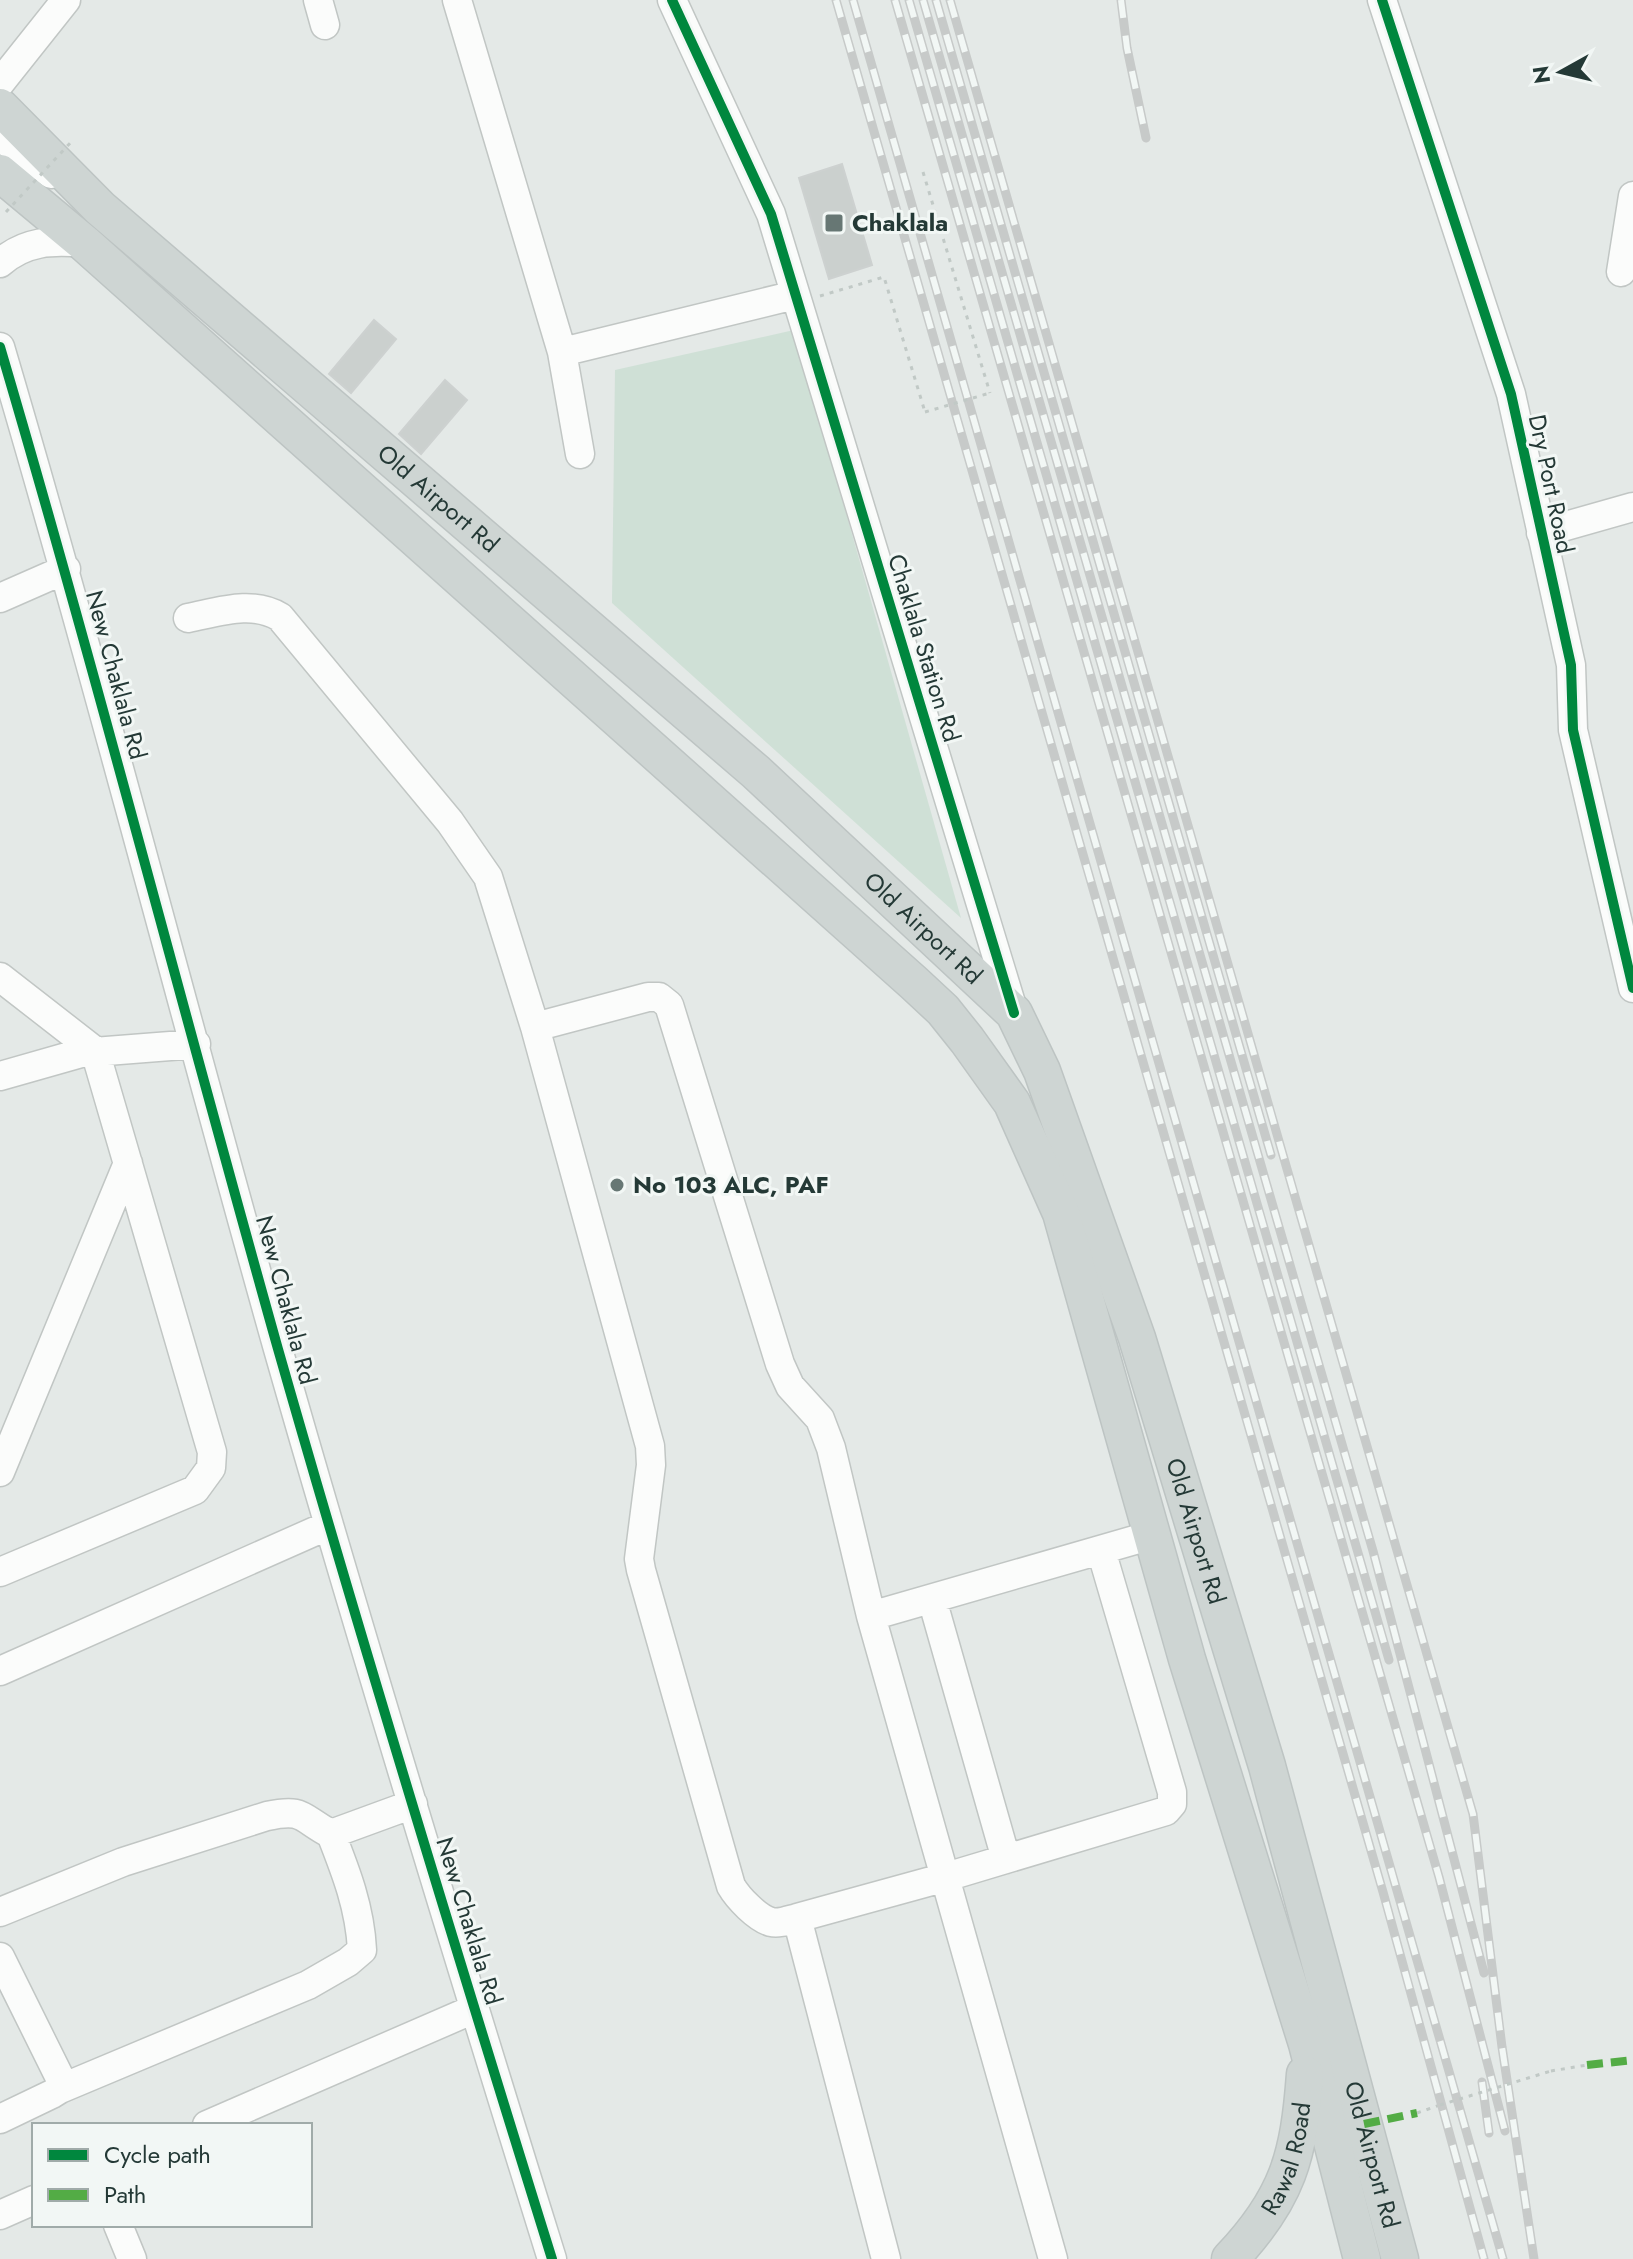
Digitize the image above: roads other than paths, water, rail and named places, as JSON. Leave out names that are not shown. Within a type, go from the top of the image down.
[{"type":"main road","name":"Old Airport Rd","points":[[0,107],[100,208],[756,772],[1014,1013],[1042,1071],[1137,1338],[1267,1766],[1400,2259]]},
{"type":"main road","name":"Old Airport Rd","points":[[0,173],[84,243],[914,983],[943,1010],[1012,1103],[1061,1213],[1187,1659],[1307,2044],[1362,2259]]},
{"type":"main road","points":[[914,983],[946,1001],[956,1002],[969,997],[971,982],[958,959]]},
{"type":"main road","points":[[1012,1103],[1001,1069],[1000,1059],[1005,1049],[1018,1049],[1042,1071]]},
{"type":"main road","name":"Rawal Road","points":[[1230,2259],[1255,2233],[1271,2210],[1293,2163],[1301,2129],[1307,2044]]},
{"type":"street","points":[[0,83],[66,0]]},
{"type":"street","points":[[457,0],[562,352],[580,454]]},
{"type":"street","name":"Chaklala Station Rd","points":[[672,0],[771,214],[1014,1013]]},
{"type":"street","name":"Dry Port Road","points":[[1382,0],[1511,394],[1571,665],[1573,730],[1633,988]]},
{"type":"street","points":[[0,137],[100,208]]},
{"type":"street","points":[[1621,272],[1633,196]]},
{"type":"street","points":[[0,263],[15,252],[35,244],[51,241],[84,243]]},
{"type":"street","points":[[562,352],[796,299]]},
{"type":"street","name":"New Chaklala Rd","points":[[0,347],[66,569],[277,1345],[474,2009],[552,2259]]},
{"type":"street","points":[[1541,533],[1633,507]]},
{"type":"street","points":[[0,598],[66,569]]},
{"type":"street","points":[[188,618],[242,608],[260,608],[280,617],[450,822],[488,877],[535,1027],[650,1446],[651,1465],[639,1559],[641,1570],[731,1886],[736,1894],[766,1920],[774,1923],[946,1877],[1166,1811],[1172,1804],[1172,1792],[1101,1550]]},
{"type":"street","points":[[0,977],[95,1051],[212,1452],[211,1468],[195,1490],[0,1572]]},
{"type":"street","points":[[535,1027],[648,997],[659,997],[669,1005],[780,1364],[790,1386],[820,1419],[831,1448],[871,1616],[1053,2259]]},
{"type":"street","points":[[0,1076],[95,1051],[196,1044]]},
{"type":"street","points":[[0,1472],[128,1163]]},
{"type":"street","points":[[0,1671],[329,1525]]},
{"type":"street","points":[[871,1616],[1152,1535]]},
{"type":"street","points":[[932,1599],[1006,1859]]},
{"type":"street","points":[[331,1834],[413,1804]]},
{"type":"street","points":[[0,1912],[123,1862],[286,1812],[302,1814],[315,1826],[331,1834],[352,1890],[361,1927],[362,1950],[348,1962],[308,1985],[60,2089],[0,2119]]},
{"type":"street","points":[[797,1918],[886,2259]]},
{"type":"street","points":[[0,1957],[60,2078],[60,2089]]},
{"type":"street","points":[[212,2123],[474,2009]]},
{"type":"street","points":[[0,2215],[32,2201]]},
{"type":"street","points":[[119,2227],[132,2259]]},
{"type":"railway","points":[[836,0],[1383,1892],[1484,2259]]},
{"type":"railway","points":[[853,0],[1503,2259]]},
{"type":"railway","points":[[895,0],[1439,1877],[1505,2131]]},
{"type":"railway","points":[[909,0],[1389,1660]]},
{"type":"railway","points":[[923,0],[1373,1551],[1484,1973]]},
{"type":"railway","points":[[936,0],[1271,1155]]},
{"type":"railway","points":[[950,0],[1473,1814],[1502,2047],[1534,2259]]},
{"type":"railway","points":[[1121,0],[1127,48],[1146,138]]},
{"type":"railway","points":[[1482,2082],[1489,2133]]},
{"type":"place","name":"Chaklala","points":[[834,223]]},
{"type":"place","name":"No 103 ALC, PAF","points":[[617,1185]]}]
